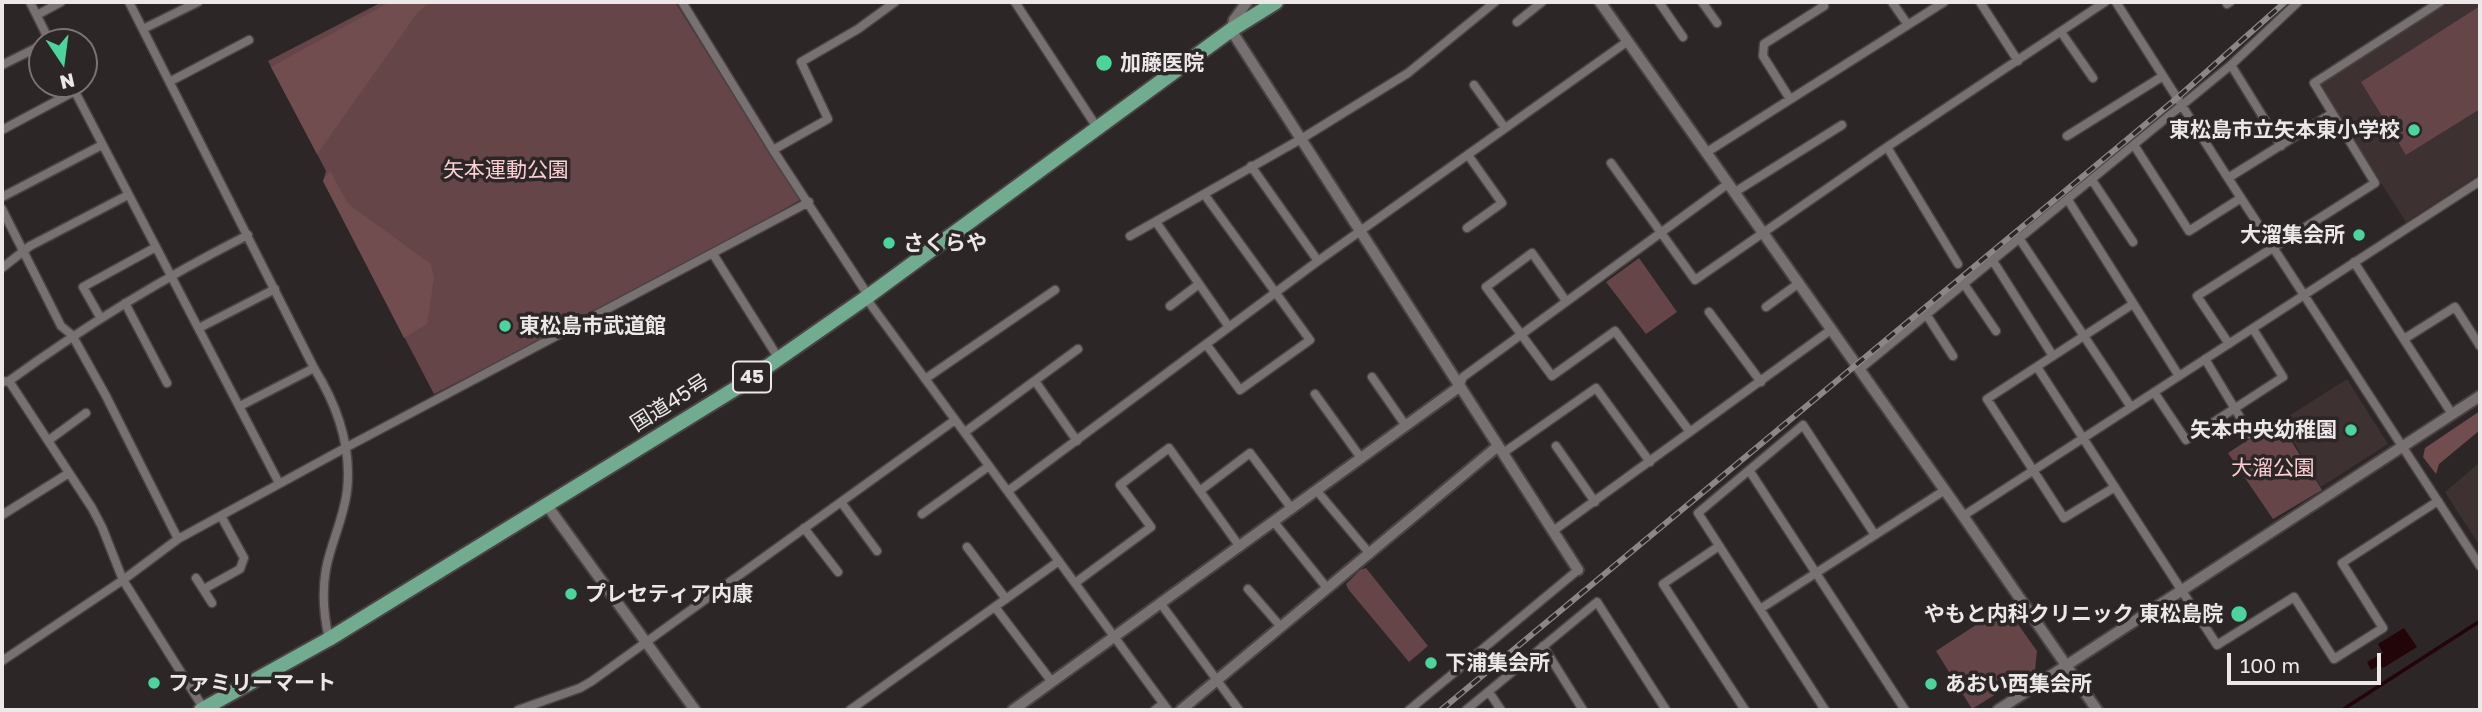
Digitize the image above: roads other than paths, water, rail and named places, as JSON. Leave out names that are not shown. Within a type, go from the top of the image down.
[{"type":"highway","name":"国道45号","points":[[202,710],[329,639],[779,359],[1231,30],[1276,2]]},
{"type":"street","points":[[30,2],[42,28]]},
{"type":"street","points":[[37,15],[61,2]]},
{"type":"street","points":[[129,2],[314,368],[331,394],[340,418],[345,448],[347,491],[326,571],[324,617],[329,639]]},
{"type":"street","points":[[142,29],[198,2]]},
{"type":"street","points":[[682,2],[871,305],[1166,707],[1155,710]]},
{"type":"street","points":[[774,150],[828,119],[801,62],[858,29],[895,2]]},
{"type":"street","points":[[1016,2],[1098,129]]},
{"type":"street","points":[[1247,2],[1234,20],[1231,30],[1578,570],[1409,710]]},
{"type":"street","points":[[1130,236],[1301,139],[1408,73],[1495,2]]},
{"type":"street","points":[[1517,22],[1542,2]]},
{"type":"street","points":[[1600,2],[1964,516],[2097,710]]},
{"type":"street","points":[[1659,2],[1683,37]]},
{"type":"street","points":[[1702,2],[1717,23]]},
{"type":"street","points":[[1790,99],[1763,56],[1764,44],[1824,6],[1822,2]]},
{"type":"street","points":[[1892,2],[1908,25]]},
{"type":"street","points":[[1707,152],[1944,2]]},
{"type":"street","points":[[1980,2],[2018,61]]},
{"type":"street","points":[[1611,163],[1695,281],[1762,232],[2105,2]]},
{"type":"street","points":[[2116,2],[2480,566]]},
{"type":"street","points":[[1860,369],[2231,65],[2298,2]]},
{"type":"street","points":[[2229,344],[2197,296],[2375,183],[2314,83],[2440,2]]},
{"type":"street","points":[[2061,32],[2093,78]]},
{"type":"street","points":[[171,81],[249,40]]},
{"type":"street","points":[[1008,491],[1318,261],[1628,41]]},
{"type":"street","points":[[2,65],[28,52]]},
{"type":"street","points":[[2231,65],[2281,146]]},
{"type":"street","points":[[2067,136],[2163,76]]},
{"type":"street","points":[[1474,85],[1505,128]]},
{"type":"street","points":[[2,130],[56,98]]},
{"type":"street","points":[[78,98],[279,483]]},
{"type":"street","points":[[2228,178],[2331,114]]},
{"type":"street","points":[[1013,710],[1459,387],[1463,377],[1661,233],[1732,188],[1842,125]]},
{"type":"street","points":[[2,197],[102,145]]},
{"type":"street","points":[[2134,145],[2189,230],[2241,198]]},
{"type":"street","points":[[1887,147],[1958,264]]},
{"type":"street","points":[[1467,228],[1502,203],[1468,155]]},
{"type":"street","points":[[1251,166],[1318,261]]},
{"type":"street","points":[[2092,180],[2133,242]]},
{"type":"street","points":[[1964,516],[2480,181]]},
{"type":"street","points":[[1204,194],[1310,340],[1240,390],[1206,344]]},
{"type":"street","points":[[2,268],[30,246],[128,195]]},
{"type":"street","points":[[2068,200],[2179,376]]},
{"type":"street","points":[[2,661],[123,580],[178,539],[809,202]]},
{"type":"street","points":[[2,209],[61,326],[72,335],[106,396],[178,539]]},
{"type":"street","points":[[1156,222],[1229,327]]},
{"type":"street","points":[[202,710],[123,580],[102,527],[49,440],[5,382],[100,317],[248,234]]},
{"type":"street","points":[[2019,238],[2131,407]]},
{"type":"street","points":[[100,317],[83,287],[156,247]]},
{"type":"street","points":[[1566,301],[1532,253],[1486,287],[1552,376],[1615,331],[1690,432]]},
{"type":"street","points":[[713,254],[779,359]]},
{"type":"street","points":[[1993,261],[2053,356]]},
{"type":"street","points":[[2354,262],[2452,414]]},
{"type":"street","points":[[1766,307],[1799,283]]},
{"type":"street","points":[[1170,306],[1199,284]]},
{"type":"street","points":[[1964,284],[1996,331]]},
{"type":"street","points":[[199,328],[275,289]]},
{"type":"street","points":[[925,379],[1055,290]]},
{"type":"street","points":[[125,303],[167,383]]},
{"type":"street","points":[[2115,487],[2064,518],[1987,399],[2133,304]]},
{"type":"street","points":[[2404,339],[2455,307],[2480,346]]},
{"type":"street","points":[[1709,312],[1761,382]]},
{"type":"street","points":[[1926,314],[1953,356]]},
{"type":"street","points":[[1553,531],[1832,329]]},
{"type":"street","points":[[2154,392],[2186,440],[2283,377],[2253,329]]},
{"type":"street","points":[[965,432],[1077,349]]},
{"type":"street","points":[[2205,359],[2250,434]]},
{"type":"street","points":[[2037,367],[2217,645],[2294,597],[2334,659],[2383,628],[2342,563],[2438,501]]},
{"type":"street","points":[[240,406],[314,368]]},
{"type":"street","points":[[1372,377],[1406,426]]},
{"type":"street","points":[[1035,381],[1077,441]]},
{"type":"street","points":[[1181,710],[1500,449],[1596,388],[1650,461]]},
{"type":"street","points":[[1315,394],[1361,458]]},
{"type":"street","points":[[1997,710],[2480,396]]},
{"type":"street","points":[[49,440],[86,413]]},
{"type":"street","points":[[519,710],[592,681],[955,420]]},
{"type":"street","points":[[1825,710],[1698,513],[1803,425],[1875,536]]},
{"type":"street","points":[[1556,446],[1595,502]]},
{"type":"street","points":[[1075,583],[1151,527],[1120,485],[1169,448],[1240,547]]},
{"type":"street","points":[[1201,491],[1250,453],[1292,509]]},
{"type":"street","points":[[922,514],[989,466]]},
{"type":"street","points":[[1749,470],[1905,710]]},
{"type":"street","points":[[2,515],[69,473]]},
{"type":"street","points":[[1760,609],[1945,490]]},
{"type":"street","points":[[1317,491],[1370,554]]},
{"type":"street","points":[[841,502],[877,551]]},
{"type":"street","points":[[547,504],[695,710]]},
{"type":"street","points":[[204,589],[240,569],[244,558],[221,516]]},
{"type":"street","points":[[1274,522],[1327,588]]},
{"type":"street","points":[[804,528],[838,572]]},
{"type":"street","points":[[1719,546],[1663,584],[1745,710]]},
{"type":"street","points":[[967,547],[1006,599]]},
{"type":"street","points":[[850,710],[1059,561]]},
{"type":"street","points":[[196,578],[212,603]]},
{"type":"street","points":[[1248,589],[1281,627]]},
{"type":"street","points":[[1466,710],[1597,602],[1666,710]]},
{"type":"street","points":[[1161,604],[1239,710]]},
{"type":"street","points":[[995,607],[1052,682]]},
{"type":"street","points":[[1543,646],[1583,710]]},
{"type":"street","points":[[1489,692],[1501,710]]},
{"type":"street","points":[[541,702],[547,710]]},
{"type":"waterway","points":[[2342,710],[2480,621]]},
{"type":"railway","points":[[1441,710],[2177,98],[2285,2]]},
{"type":"place","name":"加藤医院","points":[[1104,63]]},
{"type":"place","name":"東松島市立矢本東小学校","points":[[2414,130]]},
{"type":"place","name":"大溜集会所","points":[[2359,235]]},
{"type":"place","name":"さくらや","points":[[889,243]]},
{"type":"place","name":"東松島市武道館","points":[[505,326]]},
{"type":"place","name":"矢本中央幼稚園","points":[[2351,430]]},
{"type":"place","name":"プレセティア内康","points":[[571,594]]},
{"type":"place","name":"やもと内科クリニック 東松島院","points":[[2239,614]]},
{"type":"place","name":"下浦集会所","points":[[1431,663]]},
{"type":"place","name":"ファミリーマート","points":[[154,683]]},
{"type":"place","name":"あおい西集会所","points":[[1931,684]]},
{"type":"park label","name":"矢本運動公園","points":[[506,170]]},
{"type":"park label","name":"大溜公園","points":[[2273,468]]}]
